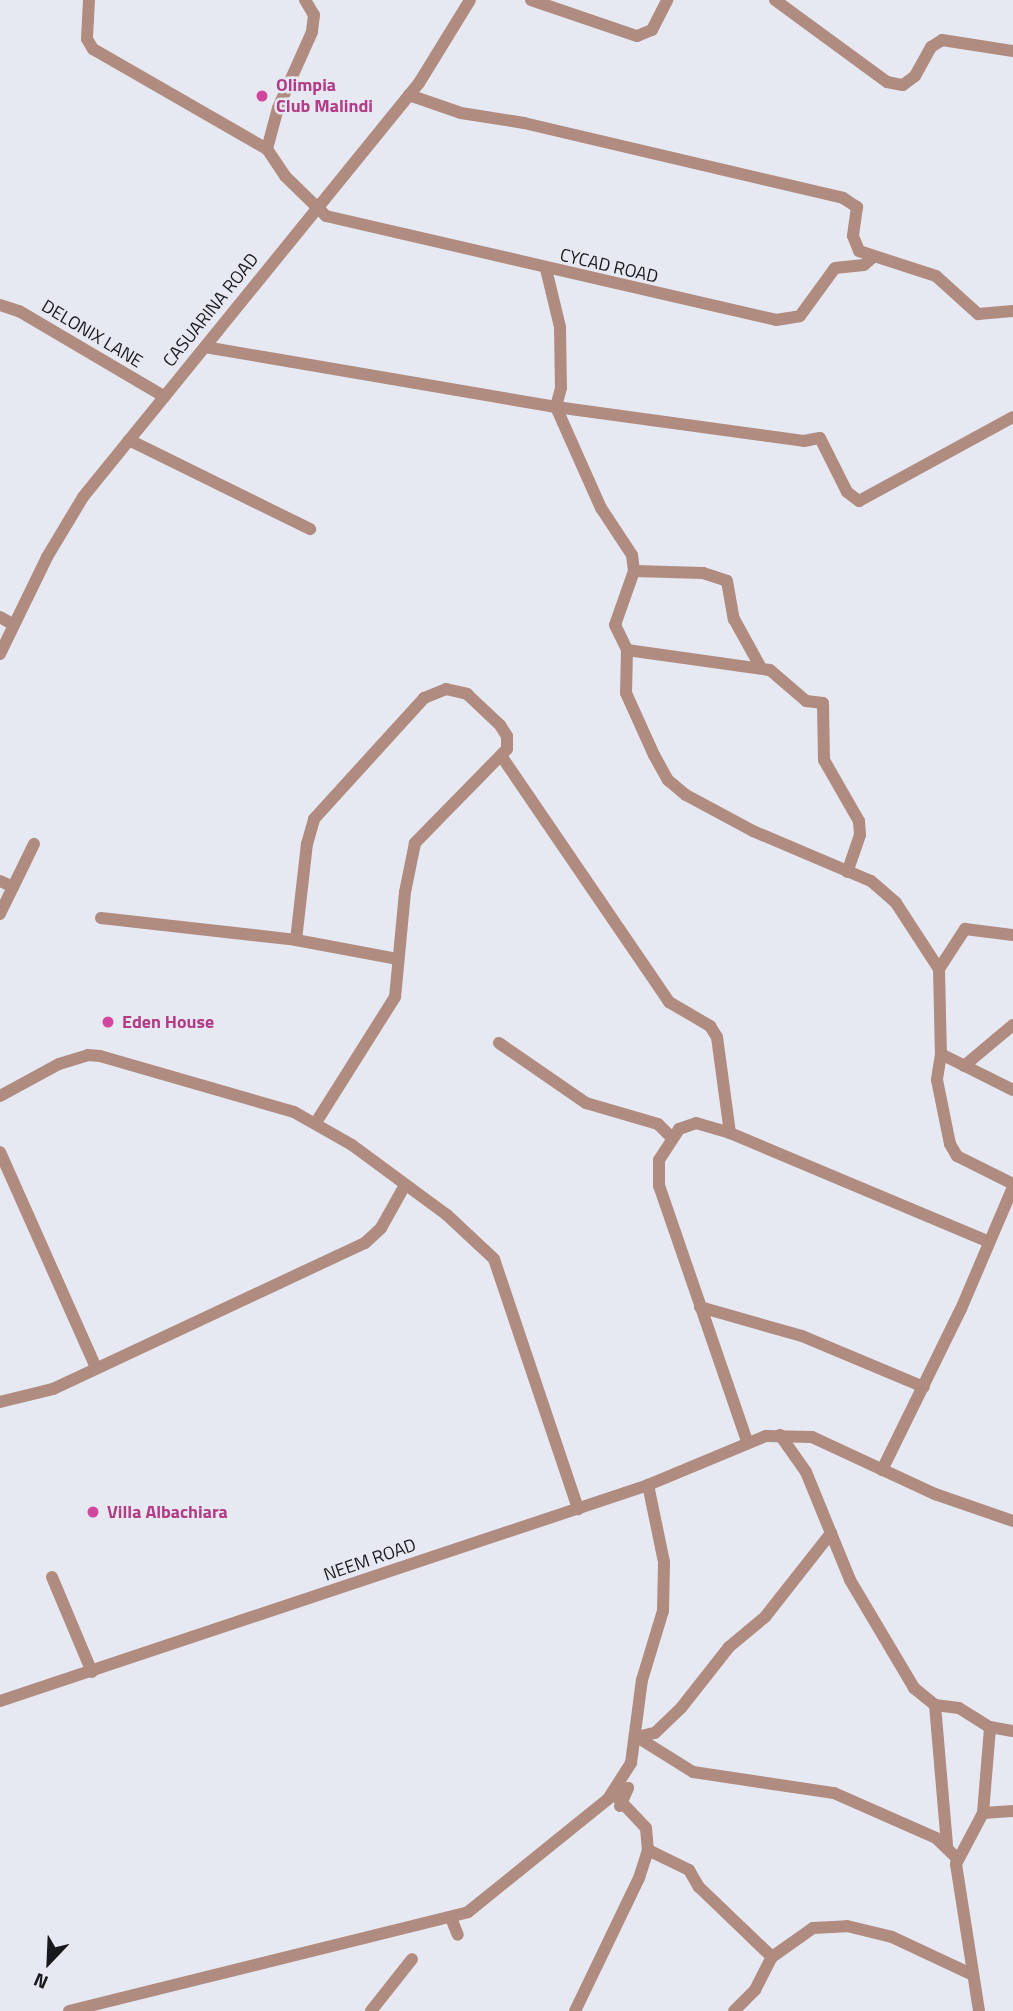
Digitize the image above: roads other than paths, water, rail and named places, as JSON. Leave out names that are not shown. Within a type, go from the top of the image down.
[{"type":"street","points":[[89,0],[87,38],[93,49],[267,149],[317,208]]},
{"type":"street","points":[[267,149],[278,108],[312,32],[314,15],[305,0]]},
{"type":"street","name":"CASUARINA ROAD","points":[[0,654],[63,528],[129,440],[435,62],[470,0]]},
{"type":"street","points":[[531,0],[637,36],[652,30],[667,0]]},
{"type":"street","points":[[775,0],[887,82],[903,85],[915,76],[931,47],[942,40],[1013,51]]},
{"type":"street","points":[[409,95],[461,113],[524,123],[844,198],[858,207],[854,245],[872,258],[936,276],[978,314],[1013,312]]},
{"type":"street","name":"CYCAD ROAD","points":[[317,208],[354,225],[546,270],[787,320],[800,316],[835,268],[864,265],[872,258]]},
{"type":"street","points":[[546,270],[560,327],[561,388],[556,407],[601,508],[632,555],[634,571],[615,625],[627,650],[626,693],[668,780],[686,795],[753,831],[871,881],[896,903],[939,970],[941,1054],[937,1085],[953,1151],[1013,1185],[924,1387],[882,1470]]},
{"type":"street","name":"DELONIX LANE","points":[[0,305],[25,314],[165,397]]},
{"type":"street","points":[[205,346],[556,407],[804,441],[820,438],[847,492],[859,501],[1013,417]]},
{"type":"street","points":[[129,440],[310,529]]},
{"type":"street","points":[[634,571],[703,573],[727,581],[732,612],[761,668]]},
{"type":"street","points":[[0,617],[14,625]]},
{"type":"street","points":[[627,650],[761,668],[777,673],[806,701],[823,703],[824,760],[859,821],[846,872]]},
{"type":"street","points":[[296,940],[307,844],[314,819],[424,698],[446,689],[467,694],[507,736],[502,757],[415,843],[393,1001],[317,1121]]},
{"type":"street","points":[[502,757],[669,1002],[710,1026],[717,1037],[730,1133]]},
{"type":"street","points":[[0,914],[34,844]]},
{"type":"street","points":[[0,881],[13,887]]},
{"type":"street","points":[[101,918],[296,940],[398,959]]},
{"type":"street","points":[[939,970],[965,929],[1013,935]]},
{"type":"street","points":[[964,1066],[1013,1024]]},
{"type":"street","points":[[499,1043],[586,1103],[646,1119],[671,1137]]},
{"type":"street","points":[[941,1054],[1013,1090]]},
{"type":"street","points":[[0,1096],[59,1065],[88,1055],[240,1095],[317,1121],[477,1240],[499,1269],[578,1509]]},
{"type":"street","points":[[747,1441],[659,1186],[659,1160],[671,1137],[696,1123],[730,1133],[989,1242]]},
{"type":"street","points":[[0,1152],[96,1368]]},
{"type":"street","points":[[0,1402],[40,1395],[365,1244],[381,1228],[405,1185]]},
{"type":"street","points":[[700,1307],[803,1336],[924,1387]]},
{"type":"street","points":[[780,1434],[806,1472],[831,1533],[876,1627],[914,1688],[935,1705],[959,1708],[990,1727],[1013,1731]]},
{"type":"street","name":"NEEM ROAD","points":[[0,1701],[578,1509],[648,1485],[747,1441],[780,1434],[812,1437],[958,1503],[1013,1521]]},
{"type":"street","points":[[69,2011],[468,1912],[612,1793],[631,1763],[637,1737],[642,1680],[663,1611],[664,1562],[648,1485]]},
{"type":"street","points":[[637,1737],[655,1733],[681,1709],[729,1647],[765,1617],[831,1533]]},
{"type":"street","points":[[52,1577],[92,1672]]},
{"type":"street","points":[[935,1705],[947,1846]]},
{"type":"street","points":[[957,1858],[983,1813],[990,1727]]},
{"type":"street","points":[[637,1737],[693,1772],[834,1793],[947,1846],[957,1858],[979,2011]]},
{"type":"street","points":[[620,1806],[628,1788]]},
{"type":"street","points":[[575,2011],[639,1878],[648,1850],[646,1828],[620,1806],[612,1793]]},
{"type":"street","points":[[983,1813],[1013,1811]]},
{"type":"street","points":[[648,1850],[689,1870],[699,1887],[772,1957]]},
{"type":"street","points":[[451,1918],[458,1935]]},
{"type":"street","points":[[734,2011],[755,1990],[772,1957],[813,1928],[847,1926],[892,1937],[973,1975]]},
{"type":"street","points":[[371,2011],[412,1959]]},
{"type":"place","name":"Olimpia Club Malindi","points":[[262,96]]},
{"type":"place","name":"Eden House","points":[[108,1022]]},
{"type":"place","name":"Villa Albachiara","points":[[93,1512]]}]
